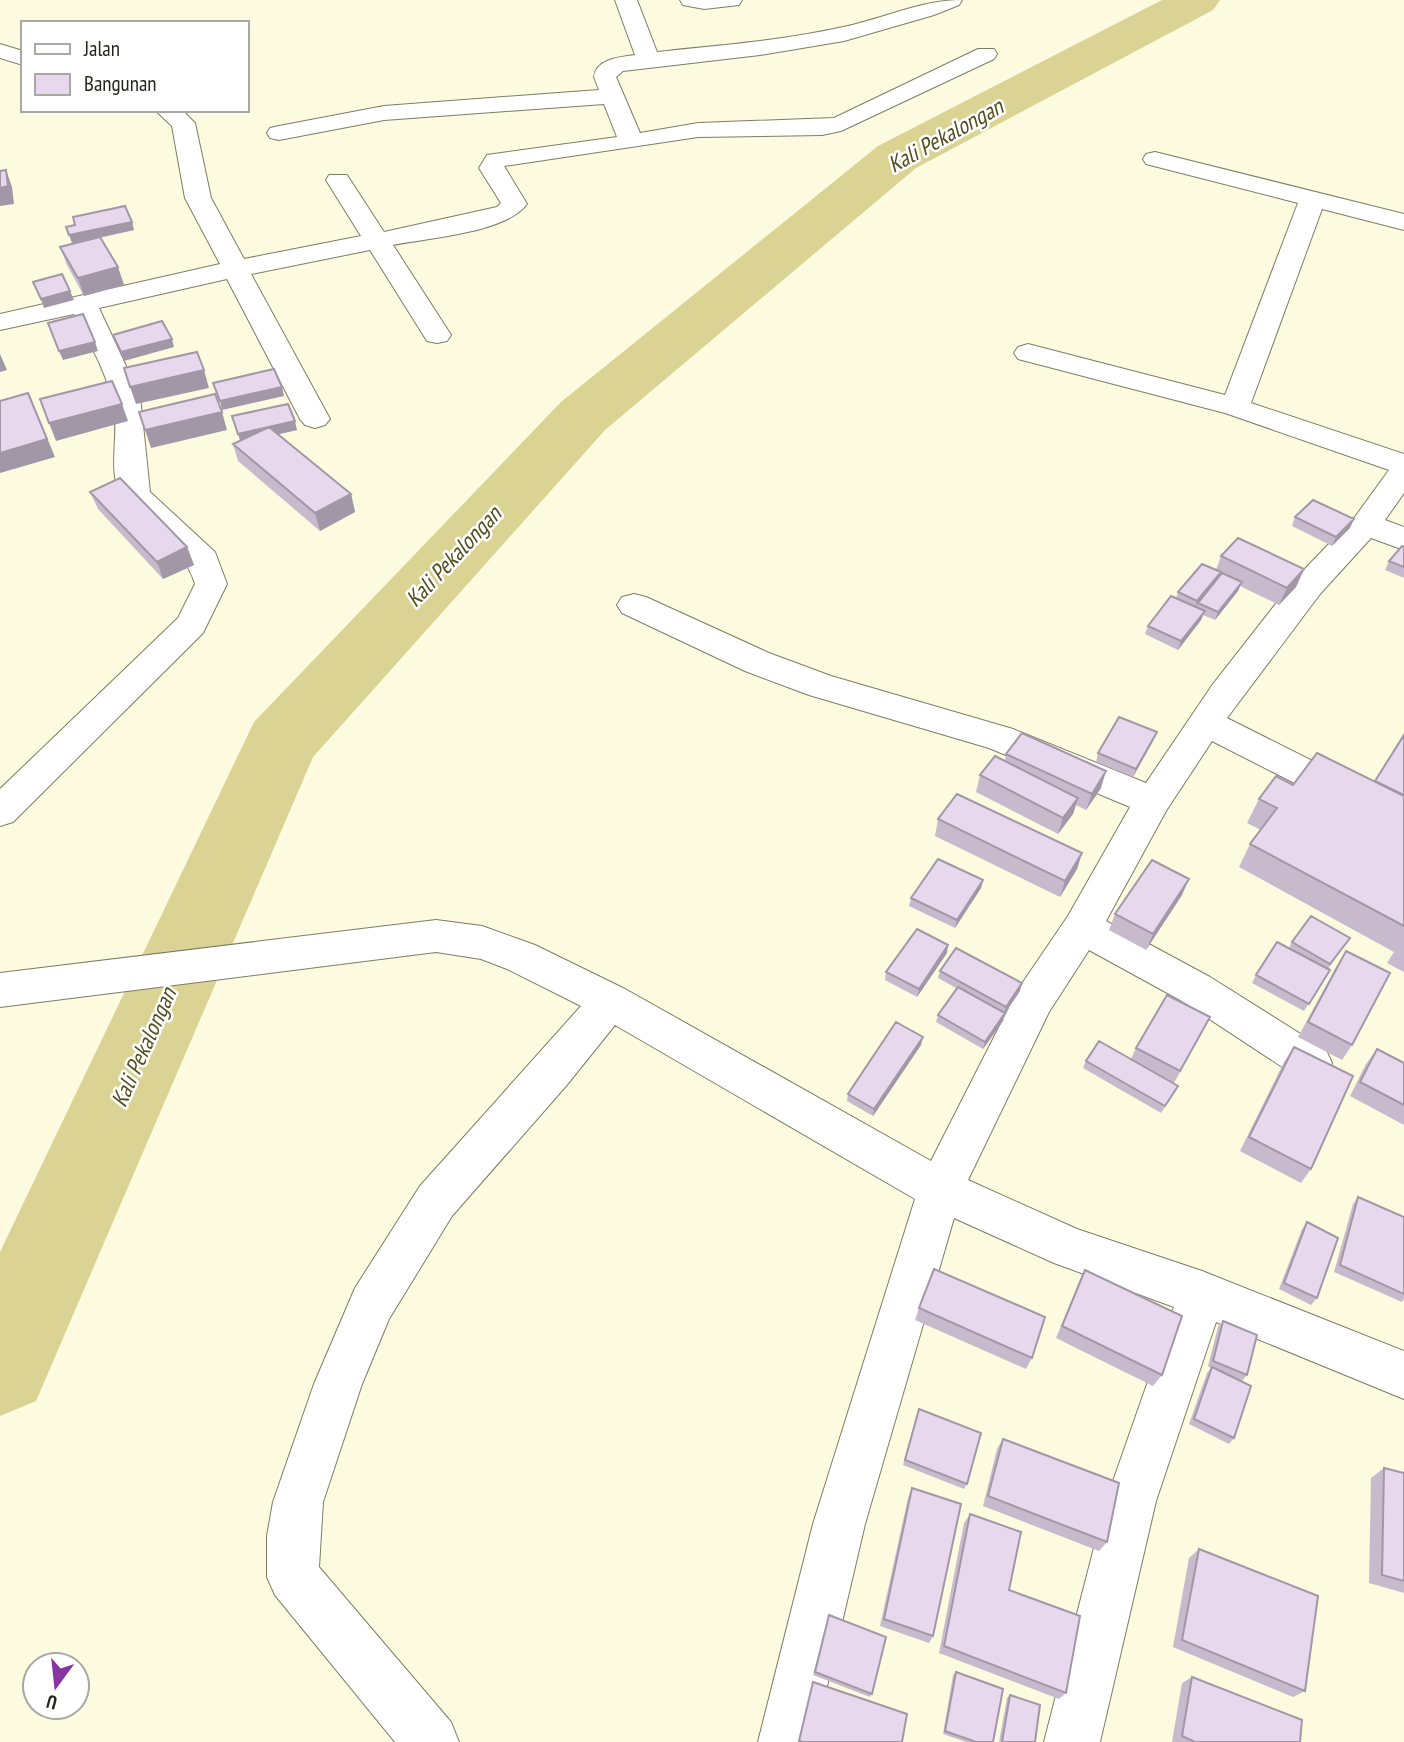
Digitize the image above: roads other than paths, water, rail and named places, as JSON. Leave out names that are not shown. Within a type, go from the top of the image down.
[{"type":"street","points":[[626,0],[649,61]]},
{"type":"street","points":[[691,0],[704,3],[731,0]]},
{"type":"street","points":[[631,142],[605,72],[616,65],[738,51],[813,38],[903,19],[951,0]]},
{"type":"street","points":[[0,51],[21,57]]},
{"type":"street","points":[[0,322],[235,269],[492,218],[506,212],[514,204],[511,194],[491,168],[502,157],[631,142],[698,130],[822,128],[841,124],[986,54]]},
{"type":"street","points":[[279,133],[384,113],[511,106],[614,96]]},
{"type":"street","points":[[169,112],[183,123],[198,198],[315,419]]},
{"type":"street","points":[[1155,159],[1404,222]]},
{"type":"street","points":[[338,180],[437,335]]},
{"type":"street","points":[[1235,407],[1312,200]]},
{"type":"street","points":[[0,812],[191,625],[211,584],[204,561],[136,496],[130,481],[129,412],[123,387],[82,302]]},
{"type":"street","points":[[1028,353],[1235,407],[1404,465]]},
{"type":"street","points":[[786,1742],[839,1524],[940,1190],[1034,1000],[1082,927],[1153,801],[1225,693],[1308,586],[1366,524],[1404,471]]},
{"type":"street","points":[[1366,524],[1404,539]]},
{"type":"street","points":[[634,605],[757,662],[821,686],[1000,738],[1153,801]]},
{"type":"street","points":[[1207,723],[1404,824]]},
{"type":"street","points":[[1082,927],[1196,989],[1311,1063]]},
{"type":"street","points":[[0,990],[436,936],[482,943],[521,957],[610,1001],[940,1190],[1070,1248],[1202,1294],[1404,1375]]},
{"type":"street","points":[[431,1742],[293,1577],[293,1536],[298,1502],[338,1384],[372,1304],[436,1201],[551,1073],[610,1001]]},
{"type":"street","points":[[1072,1742],[1131,1501],[1202,1294]]},
{"type":"waterway","name":"Kali Pekalongan","points":[[0,1365],[281,742],[583,416],[897,157],[1197,0]]}]
